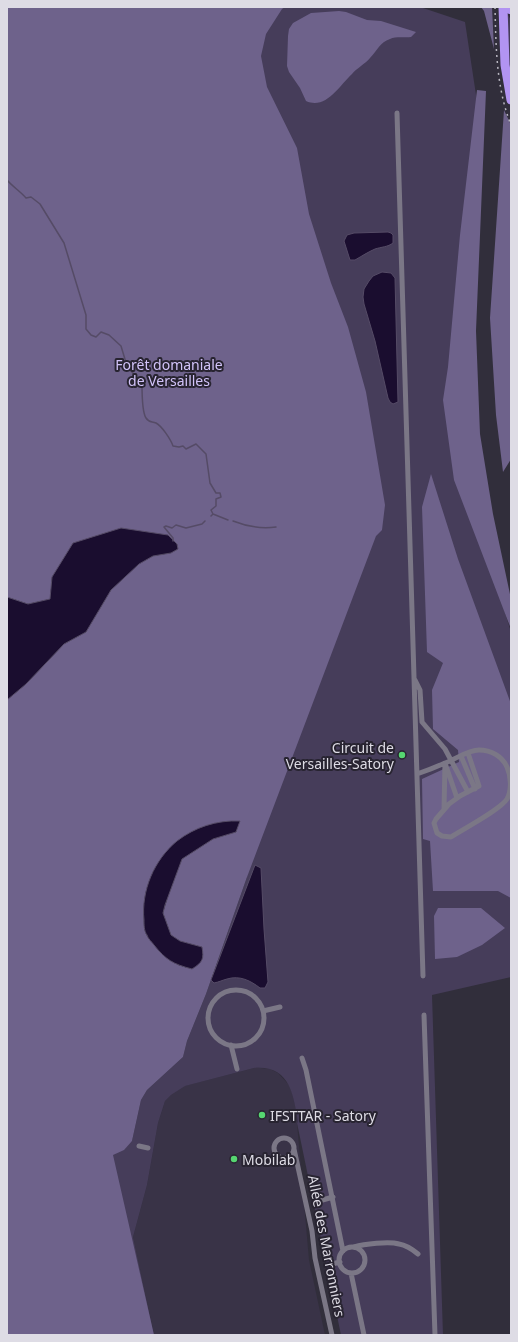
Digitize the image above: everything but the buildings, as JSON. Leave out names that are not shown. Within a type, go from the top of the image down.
[{"type":"highway","points":[[503,7],[505,73],[511,100]]},
{"type":"highway","points":[[508,7],[511,10]]},
{"type":"street","points":[[397,113],[423,976]]},
{"type":"street","points":[[414,677],[420,690],[420,716],[422,722],[445,749],[468,792]]},
{"type":"street","points":[[417,774],[452,761],[461,756],[468,753],[475,750],[492,752],[500,757],[505,764],[509,775],[510,784],[508,796],[504,803],[451,837],[442,836],[435,830],[434,824],[444,809],[457,798],[475,789],[480,784],[468,753]]},
{"type":"street","points":[[461,756],[475,789]]},
{"type":"street","points":[[444,809],[445,763]]},
{"type":"street","points":[[445,763],[457,798]]},
{"type":"street","points":[[232,990],[241,990],[249,993],[256,999],[263,1011],[263,1026],[259,1034],[252,1041],[243,1045],[231,1045],[224,1043],[216,1038],[211,1030],[209,1013],[211,1005],[224,993],[232,990]]},
{"type":"street","points":[[263,1011],[280,1007]]},
{"type":"street","points":[[424,1015],[435,1335]]},
{"type":"street","points":[[231,1045],[238,1069]]},
{"type":"street","points":[[302,1058],[306,1070],[333,1197],[343,1251],[340,1262],[344,1270],[351,1273],[359,1271],[363,1268],[365,1259],[362,1251],[354,1247]]},
{"type":"street","name":"Allée des Marronniers","points":[[297,1161],[294,1157],[290,1156],[283,1158],[277,1155],[274,1148],[276,1142],[282,1138],[289,1138],[293,1143],[294,1149],[297,1161],[312,1231],[315,1258],[332,1335]]},
{"type":"street","points":[[138,1146],[148,1148]]},
{"type":"street","points":[[290,1156],[294,1149]]},
{"type":"street","points":[[319,1201],[333,1197]]},
{"type":"street","points":[[343,1251],[350,1247],[362,1245],[397,1243],[406,1246],[418,1254]]},
{"type":"street","points":[[332,1264],[340,1262]]},
{"type":"street","points":[[351,1273],[364,1335]]},
{"type":"shaded area","name":"Circuit de Versailles-Satory","points":[[254,7],[420,7],[465,22],[481,128],[451,438],[511,632],[511,977],[432,995],[443,1335],[341,1335],[297,1123],[294,1101],[288,1083],[282,1076],[275,1071],[266,1068],[254,1068],[185,1086],[165,1101],[158,1123],[147,1185],[133,1237],[154,1335],[7,1335],[7,1223],[132,1141],[141,1100],[147,1090],[183,1057],[187,1041],[206,994],[247,877],[258,67]]},
{"type":"shaded area","points":[[508,15],[511,20],[511,87],[508,67]]},
{"type":"shaded area","points":[[388,232],[393,235],[393,243],[375,249],[355,260],[350,260],[344,241],[347,235],[354,233]]},
{"type":"shaded area","points":[[382,272],[391,273],[395,278],[398,402],[393,404],[388,398],[363,297],[364,289],[369,281],[373,276]]},
{"type":"shaded area","points":[[121,528],[168,535],[177,544],[178,549],[171,553],[153,556],[139,564],[111,590],[86,632],[64,644],[26,684],[7,700],[7,597],[28,604],[50,599],[52,577],[73,543]]},
{"type":"shaded area","points":[[240,821],[236,832],[213,839],[182,859],[163,913],[171,935],[180,941],[202,947],[203,955],[201,962],[192,969],[175,963],[166,958],[158,950],[148,938],[145,930],[145,898],[151,877],[162,857],[177,841],[184,836],[207,825]]},
{"type":"shaded area","points":[[255,865],[261,868],[268,982],[265,988],[260,988],[241,978],[232,978],[214,983],[211,980]]},
{"type":"shaded area","points":[[254,1068],[270,1069],[278,1073],[289,1085],[292,1092],[299,1122],[297,1123],[309,1260],[325,1335],[154,1335],[133,1237],[147,1185],[158,1123],[165,1101],[184,1086]]},
{"type":"green space","name":"Forêt domaniale de Versailles","points":[[7,7],[285,7],[282,9],[266,34],[261,56],[267,87],[297,148],[309,214],[331,283],[348,327],[366,392],[385,505],[382,530],[376,536],[247,877],[206,994],[187,1041],[183,1057],[147,1090],[141,1100],[132,1141],[124,1150],[113,1155],[154,1335],[7,1335],[7,700],[26,684],[64,644],[86,632],[111,590],[139,564],[153,556],[171,553],[177,544],[168,535],[52,577],[50,599],[28,604],[7,597]],"holes":[[[239,821],[236,832],[213,839],[182,859],[163,913],[171,935],[180,941],[202,947],[192,969],[178,965],[145,933],[145,905],[153,872],[171,847],[197,829],[213,824]]]},
{"type":"green space","points":[[481,7],[492,7],[494,49],[484,11]]},
{"type":"green space","points":[[339,11],[367,20],[381,21],[416,32],[411,37],[392,38],[384,42],[368,60],[326,100],[313,103],[306,101],[287,66],[289,29],[293,23],[311,13]]},
{"type":"green space","points":[[477,90],[486,91],[476,331],[480,434],[493,514],[511,599],[511,629],[454,480],[443,400],[448,367],[460,235]]},
{"type":"green space","points":[[504,110],[511,125],[511,459],[503,472],[496,415],[490,318]]},
{"type":"green space","points":[[431,474],[458,559],[511,704],[511,898],[498,891],[433,891],[430,841],[423,839],[422,779],[459,762],[458,750],[433,729],[432,690],[443,663],[427,652],[422,507]]},
{"type":"green space","points":[[438,908],[481,908],[505,928],[482,945],[457,957],[435,959],[434,916]]},
{"type":"waterway","points":[[7,180],[26,198],[31,197],[40,204],[64,243],[86,315],[86,329],[91,335],[96,337],[101,332],[109,335],[121,346],[127,366],[142,384],[143,406],[147,420],[156,423],[161,427],[173,446],[183,446],[186,449],[196,444],[206,454],[210,483],[216,493],[220,493],[221,497],[216,499],[216,506],[211,510],[213,514],[211,516]]},
{"type":"waterway","points":[[213,514],[228,520]]},
{"type":"waterway","points":[[173,541],[173,538],[164,527],[166,526],[172,528],[176,525],[186,528],[202,524],[205,521]]},
{"type":"waterway","points":[[233,521],[254,527],[276,527]]},
{"type":"railway","points":[[495,7],[500,82],[502,96],[511,125]]},
{"type":"place","name":"Circuit de Versailles-Satory","points":[[402,755]]},
{"type":"place","name":"IFSTTAR - Satory","points":[[262,1115]]},
{"type":"place","name":"Mobilab","points":[[234,1159]]}]
